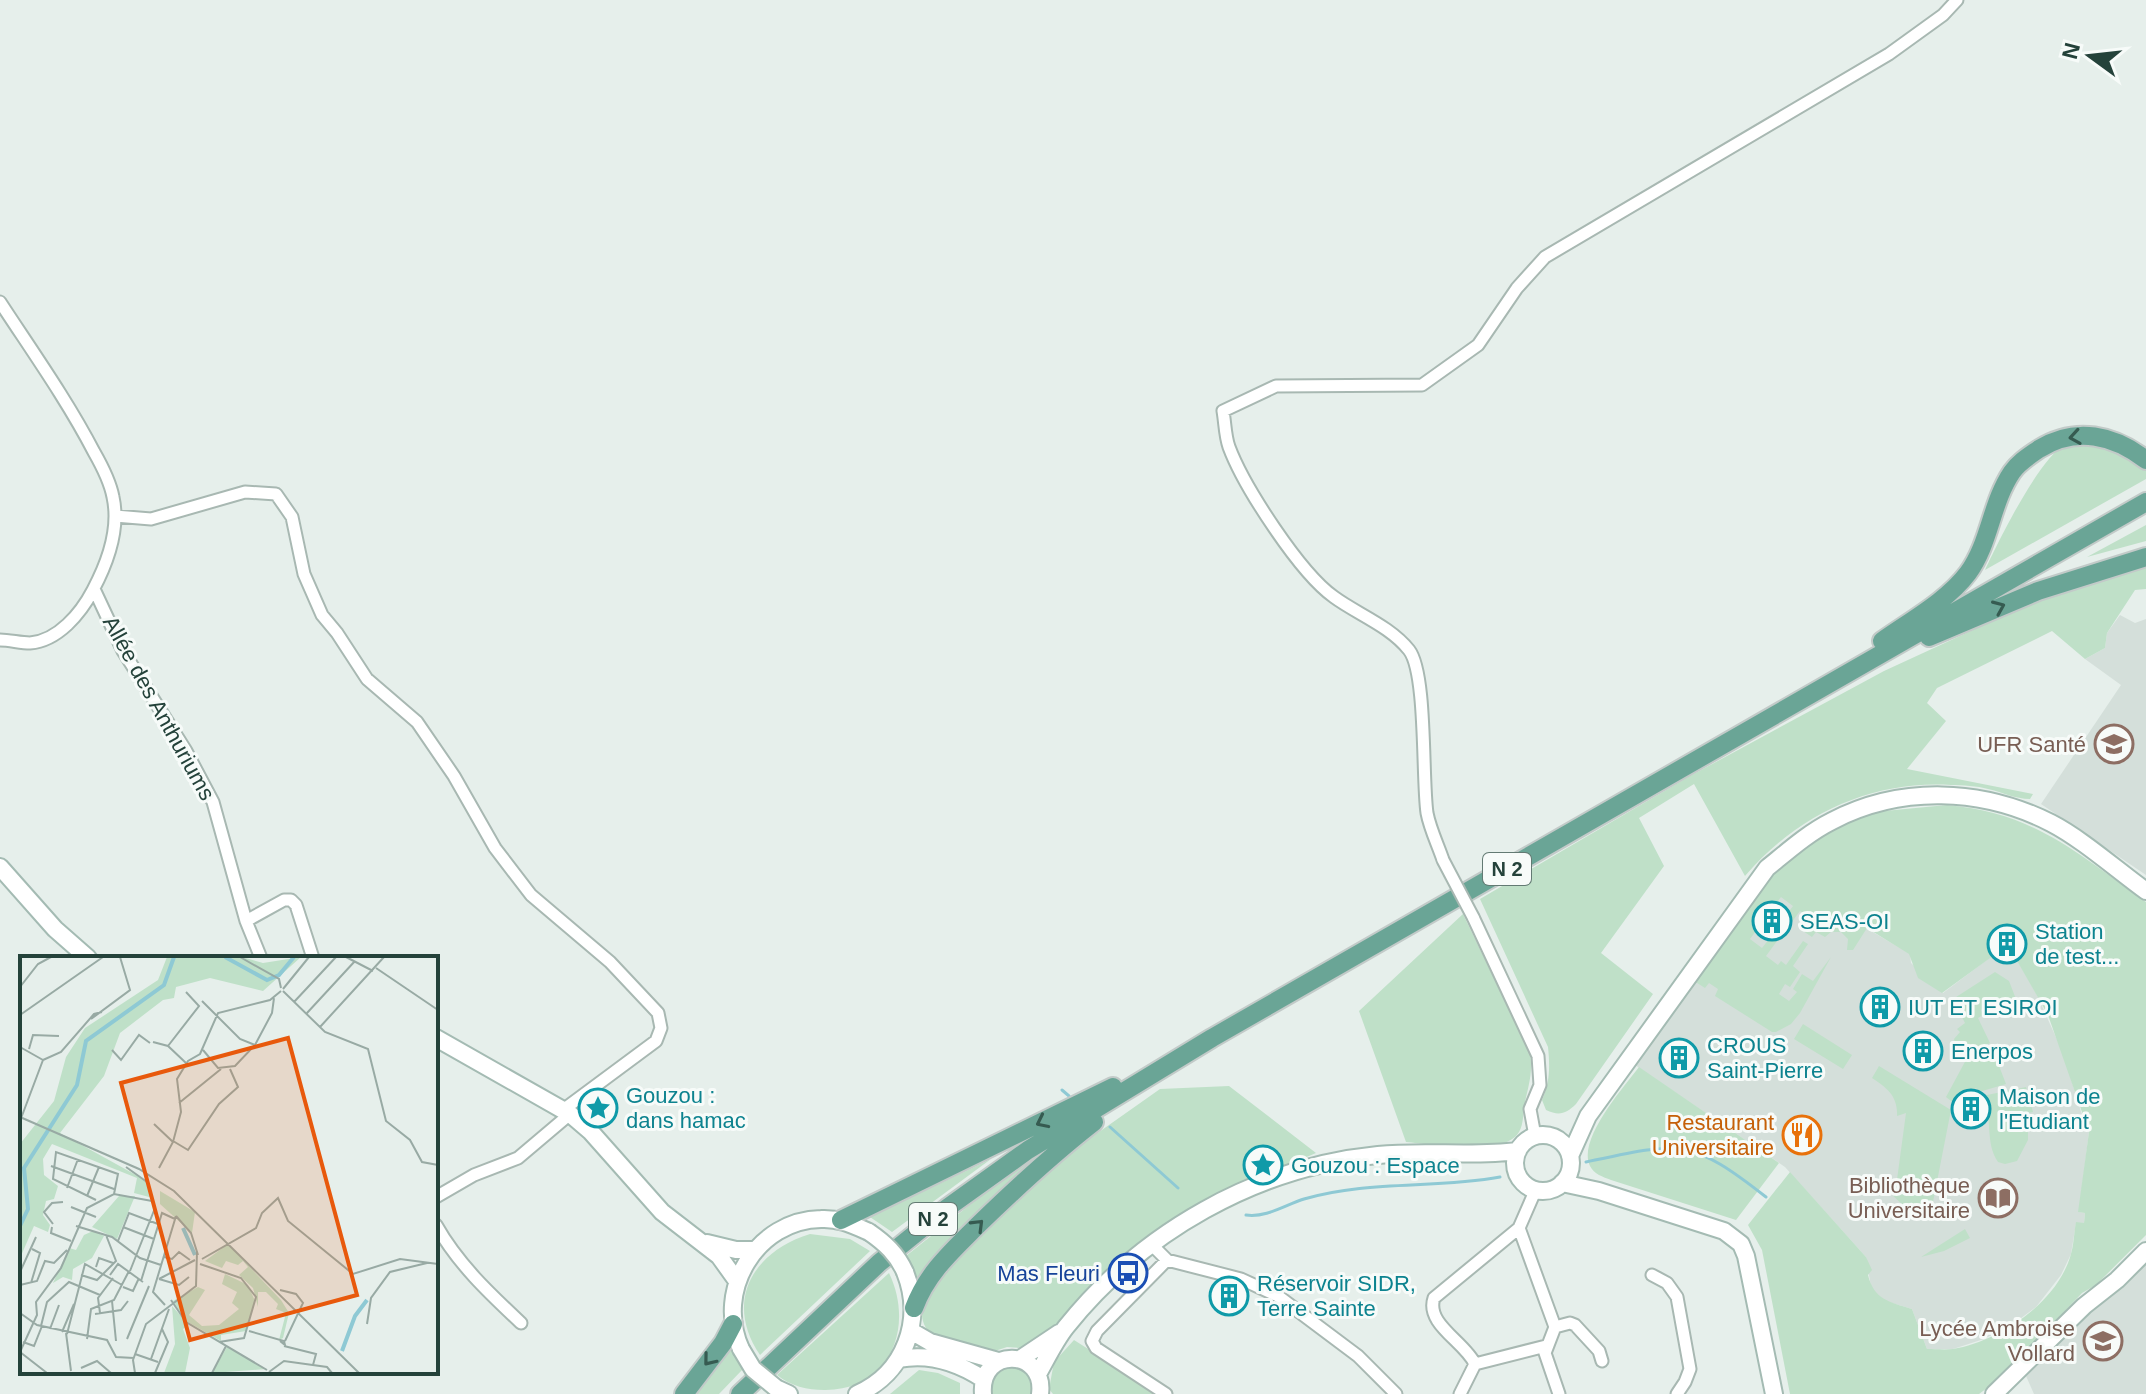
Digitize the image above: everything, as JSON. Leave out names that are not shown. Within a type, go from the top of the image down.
[{"type":"main road","name":"N 2","points":[[1801,699],[1948,593],[1966,575],[1985,542],[2012,471],[2024,459],[2045,445],[2068,436],[2091,434],[2115,441],[2146,460]]},
{"type":"main road","name":"N 2","points":[[740,1394],[879,1263],[947,1208],[1028,1150],[1212,1038],[2146,502]]},
{"type":"main road","name":"N 2","points":[[1801,699],[1911,644],[2038,591],[2146,557]]},
{"type":"main road","points":[[841,1220],[1212,1038]]},
{"type":"main road","points":[[914,1308],[924,1283],[935,1268],[1007,1196],[1152,1076]]},
{"type":"main road","points":[[684,1394],[723,1343],[733,1324]]},
{"type":"street","points":[[1535,1136],[1530,1109],[1540,1085],[1538,1056],[1443,860],[1427,816],[1422,705],[1410,651],[1381,627],[1334,597],[1304,569],[1258,501],[1229,446],[1223,411],[1276,386],[1422,385],[1478,345],[1517,288],[1545,257],[1889,54],[1943,15],[1957,0]]},
{"type":"street","points":[[0,302],[82,429],[105,473],[113,495],[115,516],[109,554],[80,612],[58,633],[45,640],[30,643],[0,640]]},
{"type":"street","points":[[115,516],[151,519],[245,492],[276,494],[292,517],[304,574],[322,615],[367,679],[417,722],[454,776],[495,848],[531,895],[610,962],[658,1013],[661,1028],[656,1041],[566,1112],[518,1158],[474,1175],[438,1196]]},
{"type":"street","name":"Allée des Anthuriums","points":[[94,589],[123,651],[186,751],[213,802],[246,921],[260,956]]},
{"type":"street","points":[[1562,1183],[1588,1116],[1767,868],[1798,842],[1832,820],[1874,804],[1912,796],[1948,794],[1983,798],[2018,808],[2054,824],[2146,891]]},
{"type":"street","points":[[0,867],[55,929],[86,956]]},
{"type":"street","points":[[246,921],[284,900],[291,900],[296,905],[312,956]]},
{"type":"street","points":[[438,1039],[566,1112],[591,1132],[662,1212],[719,1256],[737,1281]]},
{"type":"street","points":[[1555,1138],[1588,1116]]},
{"type":"street","points":[[1599,1191],[1570,1161],[1565,1145],[1555,1138],[1535,1136],[1525,1142],[1517,1160],[1521,1180],[1536,1189],[1551,1189],[1562,1183],[1599,1191],[1724,1231],[1741,1244],[1774,1394]]},
{"type":"street","points":[[1040,1394],[1038,1374],[1064,1330],[1094,1296],[1151,1244],[1216,1203],[1312,1167],[1399,1153],[1477,1155],[1517,1160]]},
{"type":"street","points":[[1475,1364],[1463,1346],[1436,1319],[1431,1305],[1434,1298],[1519,1228],[1536,1189]]},
{"type":"street","points":[[783,1391],[753,1369],[741,1349],[733,1324],[732,1302],[737,1281],[755,1250],[785,1227],[822,1218],[841,1220],[884,1242],[905,1272],[914,1308],[911,1331],[899,1359],[875,1384],[857,1394]]},
{"type":"street","points":[[438,1228],[448,1246],[483,1287],[521,1323]]},
{"type":"street","points":[[1519,1228],[1555,1327],[1555,1334],[1546,1346],[1546,1360],[1559,1394]]},
{"type":"street","points":[[698,1240],[736,1250],[755,1250]]},
{"type":"street","points":[[1151,1244],[1167,1260],[1241,1279],[1278,1296],[1358,1356],[1396,1394]]},
{"type":"street","points":[[1994,1394],[2146,1251]]},
{"type":"street","points":[[1166,1394],[1096,1348],[1092,1341],[1097,1331],[1167,1260]]},
{"type":"street","points":[[1652,1275],[1667,1283],[1677,1297],[1690,1369],[1677,1394]]},
{"type":"street","points":[[1555,1327],[1570,1323],[1575,1325],[1599,1351],[1602,1361]]},
{"type":"street","points":[[1020,1359],[1064,1330]]},
{"type":"street","points":[[911,1331],[930,1342],[998,1361]]},
{"type":"street","points":[[1460,1394],[1475,1364],[1546,1346]]},
{"type":"street","points":[[899,1359],[920,1355],[969,1370],[983,1387]]},
{"type":"street","points":[[983,1387],[986,1372],[1005,1359],[1027,1362],[1038,1374]]},
{"type":"shaded area","name":"UFR Santé","points":[[2120,615],[2135,623],[2146,619],[2146,875],[2041,804],[2121,685],[2085,659],[2105,648],[2107,633]]},
{"type":"shaded area","points":[[1773,873],[1910,954],[1911,963],[1943,993],[2008,944],[2037,995],[2063,1053],[2089,1132],[2079,1212],[2085,1213],[2084,1223],[2076,1223],[2071,1254],[2061,1275],[2036,1307],[2013,1324],[1984,1339],[1953,1349],[1927,1349],[1912,1309],[1885,1301],[1876,1294],[1871,1287],[1866,1257],[1785,1167],[1635,1065]]},
{"type":"shaded area","name":"Lycée Ambroise Vollard","points":[[2146,1259],[2146,1394],[2034,1394],[2026,1376],[2092,1306]]},
{"type":"green space","points":[[2091,438],[2146,464],[2146,479],[1985,570],[2021,501],[2045,464],[2067,443]]},
{"type":"green space","points":[[2146,525],[2146,541],[2087,557]]},
{"type":"green space","points":[[2146,567],[2146,589],[2135,590],[2107,633],[2105,648],[2085,659],[2052,631],[1937,688],[1927,703],[1946,721],[1907,769],[2033,794],[2030,799],[1956,785],[1921,785],[1864,796],[1812,819],[1788,835],[1745,876],[1694,784],[1639,818],[1664,866],[1601,953],[1653,994],[1576,1104],[1562,1113],[1546,1110],[1542,1100],[1549,1074],[1548,1047],[1480,899],[1690,776],[1884,671],[2025,606]]},
{"type":"green space","points":[[1947,805],[1978,809],[2030,826],[2076,852],[2146,902],[2146,1235],[2096,1285],[2082,1293],[2003,1376],[1979,1394],[1790,1394],[1762,1250],[1748,1225],[1790,1172],[1866,1257],[1872,1270],[1868,1275],[1874,1290],[1890,1302],[1912,1309],[1927,1349],[1971,1345],[2008,1328],[2025,1316],[2054,1288],[2072,1250],[2076,1222],[2084,1223],[2085,1213],[2078,1212],[2089,1132],[2048,1015],[2008,945],[1942,993],[1918,978],[1909,954],[1867,928],[1853,950],[1847,950],[1848,939],[1841,932],[1831,932],[1825,937],[1816,932],[1812,937],[1803,931],[1811,919],[1800,911],[1791,923],[1784,918],[1793,906],[1781,897],[1750,939],[1762,948],[1780,925],[1786,929],[1766,956],[1778,965],[1781,961],[1786,965],[1803,941],[1808,944],[1793,966],[1800,972],[1790,987],[1785,984],[1779,994],[1789,1001],[1797,992],[1793,989],[1802,974],[1813,981],[1831,957],[1791,1024],[1772,1032],[1715,996],[1718,989],[1709,983],[1705,988],[1694,981],[1773,873],[1803,847],[1834,828],[1874,812]]},
{"type":"green space","points":[[1463,914],[1530,1053],[1531,1072],[1522,1125],[1511,1140],[1498,1145],[1466,1148],[1406,1142],[1359,1011]]},
{"type":"green space","points":[[1995,972],[2009,981],[2016,999],[2009,1007],[2004,1000],[1994,1010],[1989,1005],[1981,1010],[1983,1015],[1978,1018],[1990,1043],[1982,1047],[1987,1061],[1996,1058],[2006,1084],[1979,1092],[1976,1088],[1956,1105],[1946,1097],[1967,1058],[1958,1052],[1954,1039],[1960,1032],[1957,1029],[1965,1023],[1953,999]]},
{"type":"green space","points":[[1803,1024],[1852,1055],[1843,1069],[1794,1039]]},
{"type":"green space","points":[[1879,1066],[1951,1110],[1933,1202],[1920,1206],[1918,1214],[1909,1211],[1886,1189],[1896,1187],[1906,1113],[1897,1116],[1896,1103],[1890,1093],[1872,1078]]},
{"type":"green space","points":[[1639,1067],[1779,1163],[1736,1220],[1611,1180],[1599,1175],[1590,1166],[1588,1155],[1596,1129]]},
{"type":"green space","points":[[1229,1086],[1316,1153],[1224,1192],[1170,1222],[1106,1276],[1049,1333],[1020,1348],[1007,1347],[992,1352],[931,1334],[926,1328],[922,1306],[935,1278],[1013,1203],[1082,1144],[1160,1089]]},
{"type":"green space","points":[[2026,1087],[2033,1112],[2028,1113],[2028,1140],[2017,1161],[1998,1162],[1991,1146],[1988,1113],[1982,1096]]},
{"type":"green space","points":[[1041,1154],[938,1252],[916,1282],[906,1256],[977,1199]]},
{"type":"green space","points":[[991,1159],[892,1232],[870,1217]]},
{"type":"green space","points":[[1965,1229],[1970,1238],[1944,1251],[1921,1257]]},
{"type":"green space","points":[[810,1234],[850,1239],[870,1251],[760,1355],[749,1335],[744,1316],[750,1281],[759,1266],[773,1253]]},
{"type":"green space","points":[[889,1273],[899,1314],[891,1352],[880,1368],[866,1380],[847,1387],[824,1390],[799,1387],[777,1375]]},
{"type":"green space","points":[[1074,1340],[1159,1394],[1053,1394],[1049,1389],[1054,1362]]},
{"type":"green space","points":[[728,1342],[743,1369],[719,1394],[689,1394]]},
{"type":"green space","points":[[1017,1364],[1033,1376],[1034,1394],[990,1394],[990,1380],[998,1369]]},
{"type":"green space","points":[[919,1370],[938,1373],[960,1383],[960,1394],[890,1394]]},
{"type":"waterway","points":[[1062,1090],[1069,1096]]},
{"type":"waterway","points":[[1110,1127],[1178,1188]]},
{"type":"waterway","points":[[1586,1162],[1664,1148],[1682,1150],[1719,1163],[1766,1197]]},
{"type":"waterway","points":[[1246,1215],[1261,1215],[1304,1199],[1352,1189],[1500,1177]]},
{"type":"place","name":"UFR Santé","points":[[2114,744]]},
{"type":"place","name":"SEAS-OI","points":[[1772,921]]},
{"type":"place","name":"Station de test...","points":[[2007,944]]},
{"type":"place","name":"IUT ET ESIROI","points":[[1880,1007]]},
{"type":"place","name":"Enerpos","points":[[1923,1051]]},
{"type":"place","name":"CROUS Saint-Pierre","points":[[1679,1058]]},
{"type":"place","name":"Gouzou : dans hamac","points":[[598,1108]]},
{"type":"place","name":"Maison de l'Etudiant","points":[[1971,1109]]},
{"type":"place","name":"Restaurant Universitaire","points":[[1802,1135]]},
{"type":"place","name":"Gouzou : Espace","points":[[1263,1165]]},
{"type":"place","name":"Bibliothèque Universitaire","points":[[1998,1198]]},
{"type":"place","name":"Mas Fleuri","points":[[1128,1273]]},
{"type":"place","name":"Réservoir SIDR, Terre Sainte","points":[[1229,1296]]},
{"type":"place","name":"Lycée Ambroise Vollard","points":[[2103,1341]]}]
